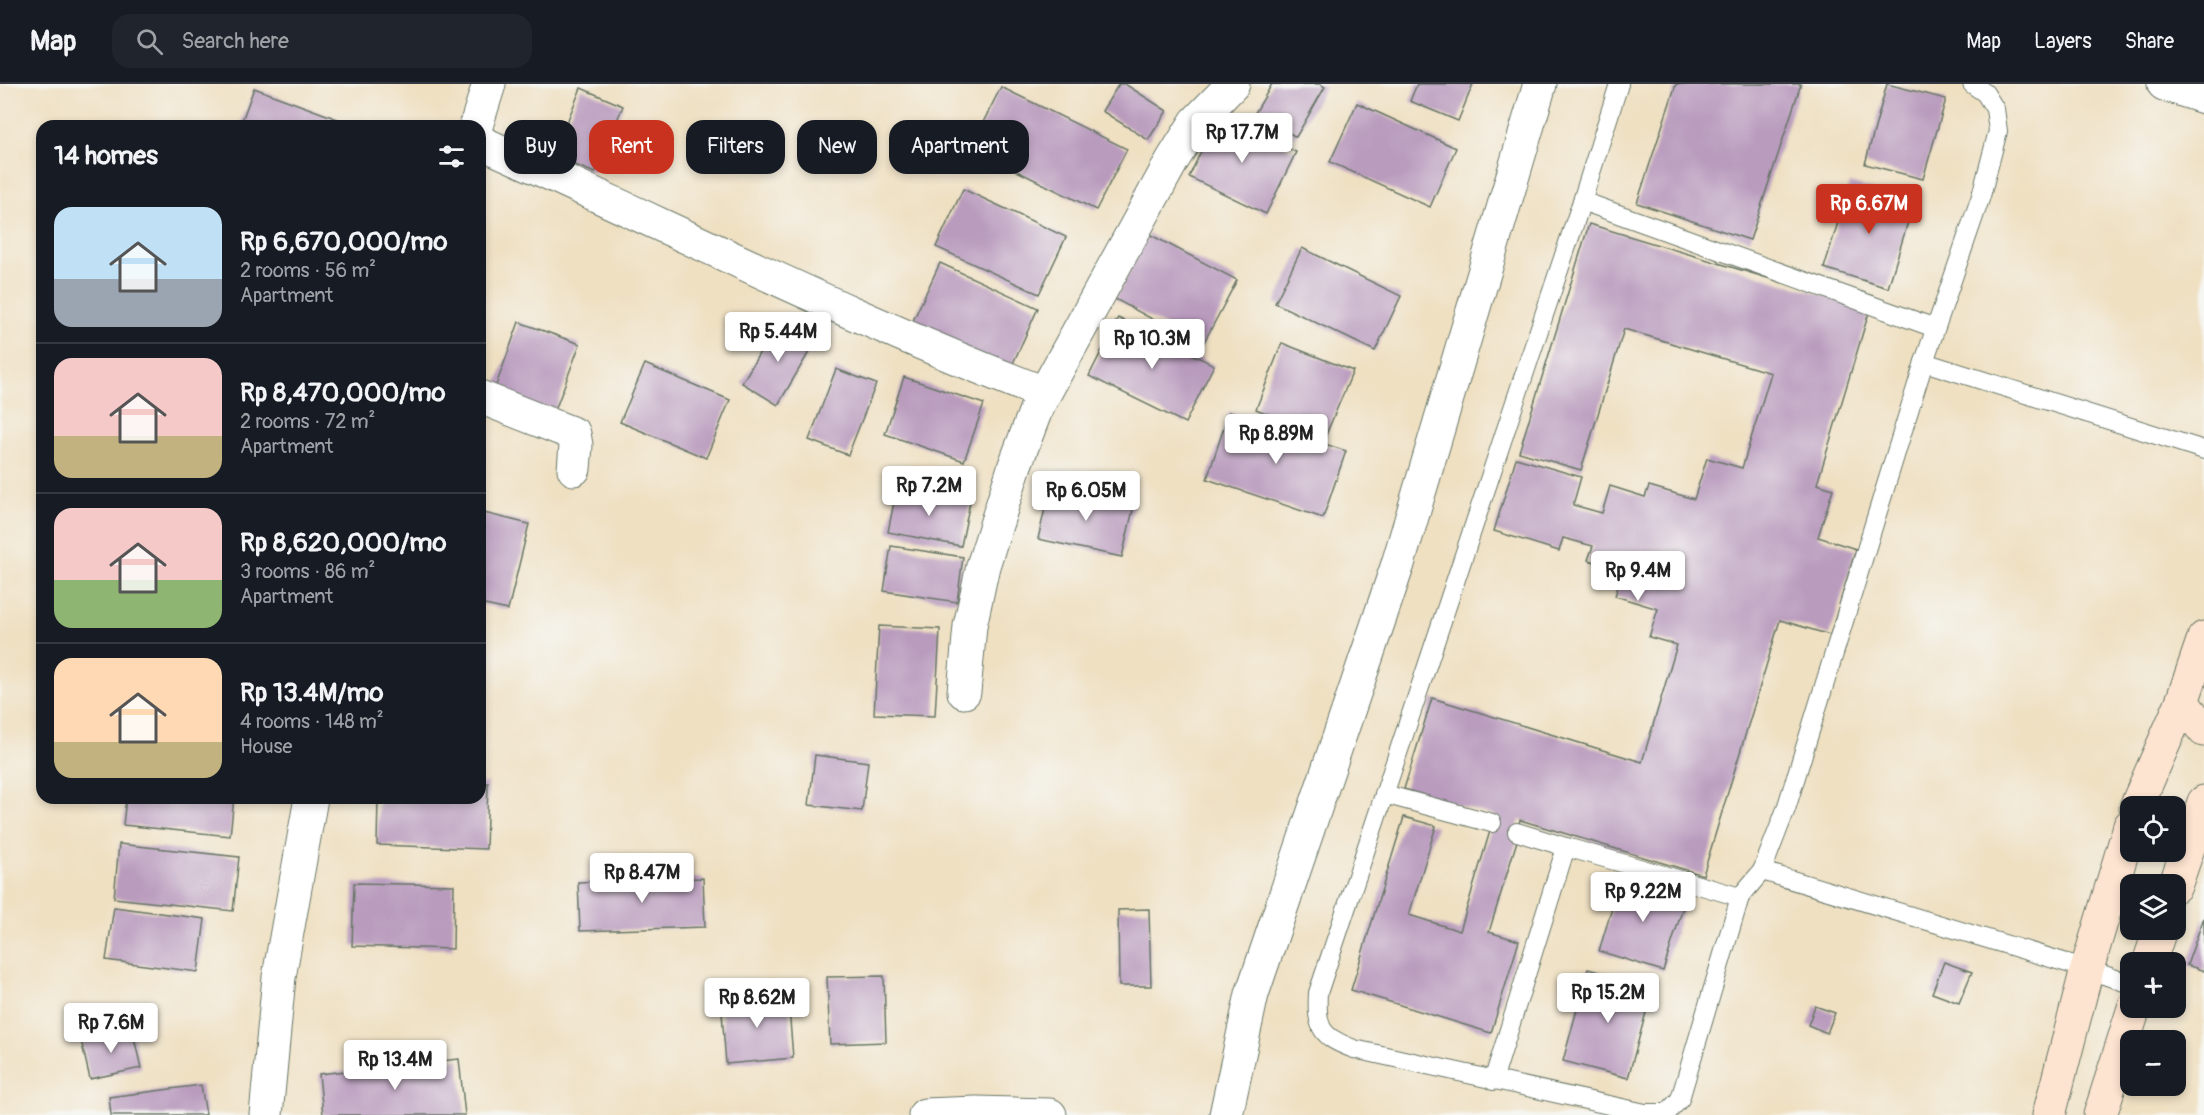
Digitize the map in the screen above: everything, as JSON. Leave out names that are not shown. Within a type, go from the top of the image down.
[{"type":"street","points":[[478,120],[489,84]]},
{"type":"street","points":[[964,692],[970,626],[983,566],[1015,465],[1044,393],[1173,159],[1196,122],[1233,84]]},
{"type":"street","points":[[1226,1115],[1252,994],[1398,564],[1540,84]]},
{"type":"street","points":[[2164,84],[2204,97]]},
{"type":"street","points":[[486,145],[626,207],[803,292],[952,357],[1044,393]]},
{"type":"street","points":[[486,399],[574,434],[576,445],[574,469]]},
{"type":"street","points":[[2141,796],[2182,702],[2204,638]]},
{"type":"street","points":[[2182,702],[2204,730]]},
{"type":"street","points":[[2179,874],[2204,802]]},
{"type":"street","points":[[266,1115],[279,977],[309,804]]},
{"type":"street","points":[[2049,1115],[2087,969],[2120,859]]},
{"type":"street","points":[[2100,1115],[2131,1018]]},
{"type":"street","points":[[925,1115],[976,1113],[1050,1115]]},
{"type":"lane","points":[[1619,84],[1318,993],[1317,1014],[1321,1029],[1332,1041],[1354,1049],[1645,1113],[1667,1113],[1680,1098],[1740,897],[1762,871],[1786,809],[1924,362],[1981,196],[1998,131],[1995,110],[1985,93],[1972,84]]},
{"type":"lane","points":[[1582,201],[1935,328]]},
{"type":"lane","points":[[1924,362],[2204,450]]},
{"type":"lane","points":[[1384,794],[1492,824]]},
{"type":"lane","points":[[1516,832],[1740,897]]},
{"type":"lane","points":[[1493,1081],[1566,847]]},
{"type":"lane","points":[[1762,871],[2120,981]]},
{"type":"building","points":[[1119,84],[1125,84],[1167,111],[1148,140],[1102,111]]},
{"type":"building","points":[[1272,84],[1320,84],[1325,87],[1296,137],[1255,113]]},
{"type":"building","points":[[1417,84],[1473,84],[1458,121],[1410,101]]},
{"type":"building","points":[[1676,84],[1801,84],[1750,240],[1637,203]]},
{"type":"building","points":[[1887,84],[1946,99],[1923,179],[1865,164]]},
{"type":"building","points":[[1001,87],[1127,149],[1096,210],[1023,174],[1029,174],[1029,120],[984,120]]},
{"type":"building","points":[[254,88],[340,120],[242,120]]},
{"type":"building","points":[[581,88],[623,106],[617,120],[589,120],[589,171],[577,166],[577,120],[568,120]]},
{"type":"building","points":[[1357,103],[1456,148],[1430,207],[1330,162]]},
{"type":"building","points":[[1218,115],[1296,152],[1266,214],[1189,177]]},
{"type":"building","points":[[1850,183],[1914,202],[1888,288],[1824,268]]},
{"type":"building","points":[[963,189],[1066,237],[1039,294],[936,247]]},
{"type":"building","points":[[1589,224],[1870,309],[1817,484],[1833,489],[1818,537],[1856,549],[1830,635],[1780,620],[1703,875],[1520,820],[1514,840],[1517,841],[1489,932],[1519,941],[1491,1033],[1351,990],[1404,817],[1436,826],[1409,915],[1460,931],[1490,831],[1494,816],[1404,789],[1432,698],[1642,762],[1677,645],[1649,637],[1658,609],[1615,596],[1623,570],[1588,560],[1593,546],[1563,538],[1559,551],[1494,531],[1516,458],[1581,477],[1573,505],[1602,513],[1610,486],[1645,497],[1649,486],[1694,499],[1707,458],[1742,468],[1771,373],[1624,329],[1581,470],[1519,452]]},
{"type":"building","points":[[1149,234],[1237,280],[1202,346],[1115,299]]},
{"type":"building","points":[[1302,248],[1401,296],[1375,351],[1275,303]]},
{"type":"building","points":[[940,263],[1038,308],[1010,370],[911,325]]},
{"type":"building","points":[[1118,318],[1214,365],[1185,423],[1089,376]]},
{"type":"building","points":[[778,321],[815,342],[778,405],[742,383]]},
{"type":"building","points":[[519,322],[580,344],[554,413],[494,391]]},
{"type":"building","points":[[1282,343],[1353,371],[1325,437],[1256,409]]},
{"type":"building","points":[[645,364],[730,400],[706,458],[620,422]]},
{"type":"building","points":[[836,369],[876,384],[848,455],[809,440]]},
{"type":"building","points":[[904,377],[984,404],[964,461],[885,434]]},
{"type":"building","points":[[1229,412],[1346,451],[1323,518],[1207,479]]},
{"type":"building","points":[[897,487],[970,502],[961,546],[888,532]]},
{"type":"building","points":[[1050,487],[1134,505],[1122,557],[1038,539]]},
{"type":"building","points":[[486,513],[529,524],[508,610],[486,605]]},
{"type":"building","points":[[891,546],[963,557],[957,602],[884,591]]},
{"type":"building","points":[[879,626],[940,629],[935,716],[874,714]]},
{"type":"building","points":[[815,755],[868,762],[862,811],[809,805]]},
{"type":"building","points":[[486,783],[488,783],[486,849],[377,845],[378,804],[486,804]]},
{"type":"building","points":[[125,804],[233,804],[230,836],[123,825]]},
{"type":"building","points":[[119,844],[239,857],[233,911],[114,898]]},
{"type":"building","points":[[1622,875],[1687,895],[1663,971],[1599,951]]},
{"type":"building","points":[[703,878],[705,927],[580,931],[578,882]]},
{"type":"building","points":[[354,883],[454,885],[453,949],[352,946]]},
{"type":"building","points":[[114,907],[205,919],[198,972],[106,960]]},
{"type":"building","points":[[1149,909],[1151,986],[1119,986],[1118,910]]},
{"type":"building","points":[[2204,917],[2204,971],[2187,965]]},
{"type":"building","points":[[1944,962],[1972,972],[1959,1003],[1932,993]]},
{"type":"building","points":[[1588,969],[1653,987],[1628,1078],[1563,1061]]},
{"type":"building","points":[[884,976],[886,1042],[830,1044],[827,977]]},
{"type":"building","points":[[788,995],[793,1058],[726,1064],[721,1000]]},
{"type":"building","points":[[1815,1006],[1835,1013],[1827,1033],[1808,1025]]},
{"type":"building","points":[[132,1029],[141,1068],[90,1079],[81,1040]]},
{"type":"building","points":[[459,1059],[465,1115],[323,1115],[319,1074]]},
{"type":"building","points":[[201,1085],[206,1115],[111,1115],[109,1097]]}]
